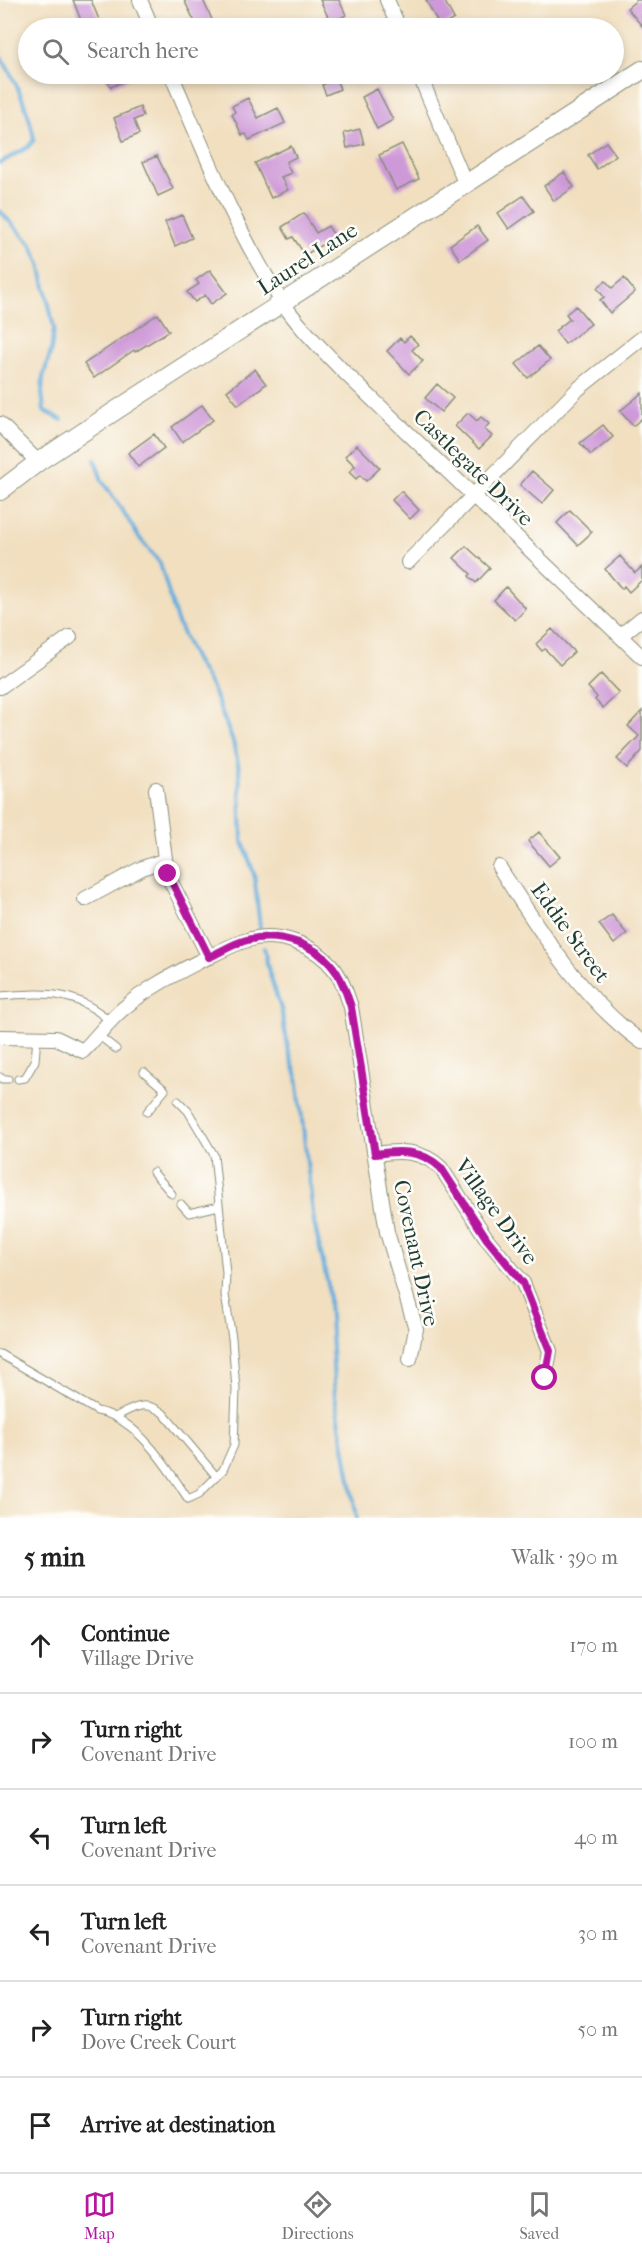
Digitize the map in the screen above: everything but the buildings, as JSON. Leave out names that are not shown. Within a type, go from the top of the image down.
[{"type":"street","points":[[140,0],[148,18]]},
{"type":"street","points":[[387,0],[395,18]]},
{"type":"street","name":"Laurel Lane","points":[[624,82],[642,70]]},
{"type":"street","name":"Castlegate Drive","points":[[176,84],[248,245],[282,302],[341,369],[642,657]]},
{"type":"street","points":[[423,84],[466,185]]},
{"type":"street","name":"Laurel Lane","points":[[0,491],[38,462],[621,84]]},
{"type":"street","points":[[408,562],[578,389],[642,338]]},
{"type":"street","points":[[0,423],[38,462]]},
{"type":"street","points":[[620,636],[642,618]]},
{"type":"street","points":[[0,687],[70,637]]},
{"type":"street","points":[[156,789],[168,874],[209,957]]},
{"type":"street","points":[[85,899],[142,868],[165,860]]},
{"type":"street","name":"Eddie Street","points":[[499,867],[589,994],[621,1026],[642,1042]]},
{"type":"street","name":"Covenant Drive","points":[[0,1037],[56,1038],[83,1051],[122,1009],[148,990],[245,940],[267,937],[287,940],[306,946],[323,957],[336,971],[351,1007],[387,1232],[416,1329],[410,1359]]},
{"type":"street","name":"Village Drive","points":[[375,1154],[392,1151],[416,1153],[434,1161],[441,1168],[487,1239],[523,1283],[550,1351],[545,1378]]},
{"type":"lane","points":[[0,996],[48,993],[76,999],[94,1007],[111,1022]]},
{"type":"lane","points":[[98,1035],[116,1049]]},
{"type":"lane","points":[[18,1079],[25,1078],[35,1061],[37,1037]]},
{"type":"lane","points":[[144,1072],[165,1090],[147,1112]]},
{"type":"lane","points":[[0,1354],[97,1411],[108,1413],[115,1418],[152,1448],[188,1498],[199,1494],[223,1470],[234,1445],[236,1389],[232,1338],[225,1295],[226,1273],[214,1155],[188,1111],[178,1101]]},
{"type":"lane","points":[[153,1172],[172,1194]]},
{"type":"lane","points":[[181,1204],[189,1213],[219,1206]]},
{"type":"lane","points":[[115,1418],[141,1405],[153,1405],[163,1413],[216,1476]]},
{"type":"waterway","points":[[0,55],[21,96],[34,140],[28,147],[0,163]]},
{"type":"waterway","points":[[0,211],[31,244],[40,264],[54,328],[51,351],[43,377],[44,411],[62,420]]},
{"type":"waterway","points":[[95,459],[102,481],[138,536],[160,563],[177,621],[194,658],[212,688],[233,742],[239,768],[242,839],[254,874],[260,928]]},
{"type":"waterway","points":[[264,948],[297,1076],[314,1222],[328,1285],[335,1397],[357,1518]]},
{"type":"route","points":[[168,874],[209,957],[245,940],[267,937],[306,946],[323,957],[336,971],[351,1007],[375,1154],[392,1151],[416,1153],[426,1156],[441,1168],[487,1239],[523,1283],[550,1351],[545,1378]]}]
